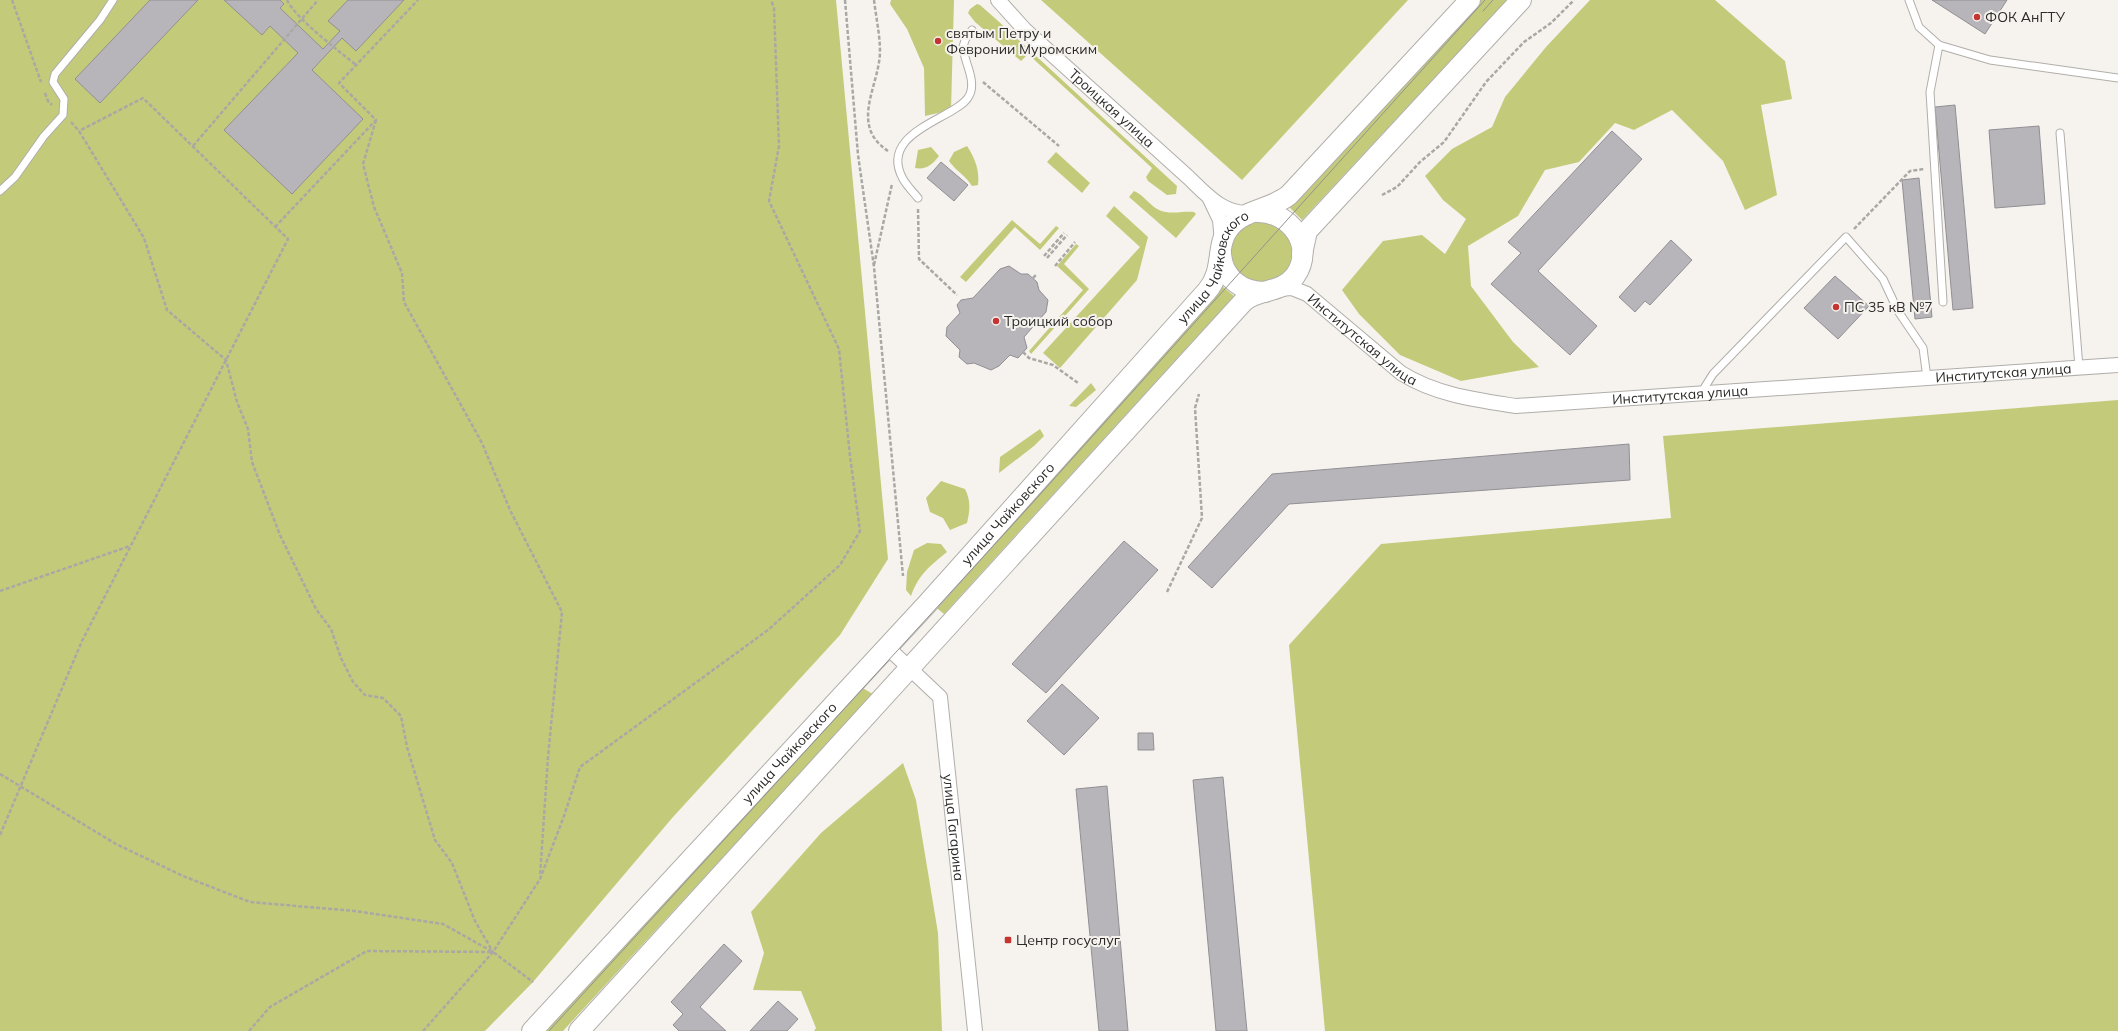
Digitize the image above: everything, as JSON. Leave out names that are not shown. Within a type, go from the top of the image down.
[{"type":"main road","name":"улица Чайковского","points":[[532,1031],[887,647],[1207,291],[1216,277],[1226,233],[1233,224],[1254,212],[1278,203],[1293,192],[1470,0]]},
{"type":"main road","name":"Институтская улица","points":[[910,668],[1243,302],[1252,296],[1271,291],[1287,284],[1300,266],[1301,247],[1307,231],[1521,0]]},
{"type":"main road","points":[[1254,212],[1274,213],[1284,218],[1292,225],[1301,247]]},
{"type":"main road","points":[[1222,246],[1223,264],[1231,279],[1249,290],[1271,291]]},
{"type":"main road","points":[[579,1031],[910,668]]},
{"type":"street","name":"Троицкая улица","points":[[998,0],[1025,30],[1210,198]]},
{"type":"street","points":[[1210,198],[1228,210],[1240,213],[1254,212]]},
{"type":"street","points":[[1210,198],[1220,220],[1222,246]]},
{"type":"street","points":[[1301,247],[1305,278],[1310,291],[1318,301]]},
{"type":"street","name":"Институтская улица","points":[[1271,291],[1296,289],[1318,301],[1401,373],[1412,379],[1465,399],[1516,406],[2118,365]]},
{"type":"street","name":"улица Гагарина","points":[[887,647],[940,697],[975,1031]]},
{"type":"lane","points":[[0,191],[15,177],[44,136],[63,115],[64,100],[53,82],[55,74],[100,20],[113,0]]},
{"type":"lane","points":[[1909,0],[1919,27],[1939,45],[1990,60],[2118,78]]},
{"type":"lane","points":[[918,198],[903,180],[900,171],[898,158],[902,144],[912,134],[957,108],[968,99],[972,87],[963,47],[965,40],[972,30]]},
{"type":"lane","points":[[1939,45],[1930,92],[1943,302]]},
{"type":"lane","points":[[2060,133],[2079,367]]},
{"type":"lane","points":[[1701,394],[1713,374],[1846,237],[1883,279],[1898,312],[1922,348],[1927,378]]},
{"type":"path","points":[[12,0],[48,101],[63,115]]},
{"type":"path","points":[[287,0],[290,7],[356,65]]},
{"type":"path","points":[[193,146],[318,0]]},
{"type":"path","points":[[376,120],[339,83],[418,0]]},
{"type":"path","points":[[423,1031],[493,952],[540,879],[564,816],[580,767],[768,630],[840,565],[860,531],[850,456],[839,349],[769,201],[779,146],[774,8],[771,0]]},
{"type":"path","points":[[845,0],[858,155],[874,267],[903,576]]},
{"type":"path","points":[[874,0],[880,53],[867,114],[871,135],[882,148],[898,158]]},
{"type":"path","points":[[1382,195],[1397,187],[1420,162],[1444,142],[1486,82],[1524,42],[1551,23],[1574,0]]},
{"type":"path","points":[[969,73],[1009,102],[1059,146]]},
{"type":"path","points":[[0,835],[82,641],[130,546],[226,360],[288,239],[143,98],[79,131],[144,238],[167,310],[226,360],[237,402],[248,429],[252,462],[280,535],[316,609],[331,629],[341,658],[353,682],[365,695],[382,698],[401,716],[407,747],[435,840],[452,863],[475,921],[493,952]]},
{"type":"path","points":[[376,120],[363,164],[374,207],[402,273],[404,302],[482,443],[510,510],[562,612],[548,757],[540,879]]},
{"type":"path","points":[[275,226],[376,120]]},
{"type":"path","points":[[1846,237],[1910,171],[1934,168]]},
{"type":"path","points":[[874,267],[892,184],[900,171]]},
{"type":"path","points":[[918,198],[919,259],[957,295]]},
{"type":"path","points":[[1046,257],[1066,234]]},
{"type":"path","points":[[1055,266],[1075,242]]},
{"type":"path","points":[[1034,278],[1037,274]]},
{"type":"path","points":[[1023,352],[1029,358],[1054,365],[1078,383]]},
{"type":"path","points":[[1167,592],[1202,518],[1195,408],[1199,394]]},
{"type":"path","points":[[0,590],[130,546]]},
{"type":"path","points":[[0,774],[21,785],[116,844],[183,876],[250,902],[355,911],[443,924],[493,952],[533,982]]},
{"type":"path","points":[[249,1031],[270,1007],[367,951],[493,952]]},
{"type":"green space","points":[[0,0],[836,0],[888,559],[840,635],[673,817],[533,982],[485,1031],[0,1031]]},
{"type":"green space","points":[[891,0],[954,0],[951,110],[925,116],[924,68],[907,29],[890,4]]},
{"type":"green space","points":[[1041,0],[1408,0],[1242,180]]},
{"type":"green space","points":[[1478,0],[1507,0],[1302,220],[1289,207]]},
{"type":"green space","points":[[1590,0],[1715,0],[1785,61],[1792,99],[1761,105],[1777,195],[1745,210],[1723,161],[1672,110],[1634,130],[1615,123],[1579,162],[1545,170],[1518,216],[1468,246],[1471,286],[1513,342],[1539,367],[1461,381],[1400,355],[1359,314],[1342,290],[1383,241],[1422,235],[1445,254],[1466,219],[1443,200],[1425,176],[1452,149],[1492,127],[1505,97],[1546,47]]},
{"type":"green space","points":[[977,4],[997,20],[1177,186],[1176,194],[1167,195],[1148,181],[1146,177],[1152,168],[1028,54],[1021,61],[975,22],[968,13],[970,9]]},
{"type":"green space","points":[[967,146],[976,165],[978,185],[972,186],[949,161],[954,152]]},
{"type":"green space","points":[[931,147],[939,156],[934,162],[926,167],[915,168],[918,150]]},
{"type":"green space","points":[[1056,152],[1090,183],[1082,193],[1047,162]]},
{"type":"green space","points":[[1134,191],[1159,210],[1172,213],[1194,212],[1196,214],[1176,238],[1129,197]]},
{"type":"green space","points":[[1114,206],[1148,237],[1137,280],[1060,368],[1043,353],[1140,247],[1106,216]]},
{"type":"green space","points":[[1277,219],[1298,253],[1286,279],[1247,286],[1225,253],[1242,222]]},
{"type":"green space","points":[[1012,220],[1040,244],[1056,226],[1059,228],[1040,250],[1015,227],[966,282],[960,277]]},
{"type":"green space","points":[[1076,244],[1079,246],[1064,264],[1089,289],[1031,354],[1029,351],[1083,290],[1057,266]]},
{"type":"green space","points":[[1222,286],[1234,296],[944,614],[933,605]]},
{"type":"green space","points":[[1091,383],[1096,390],[1076,407],[1069,406]]},
{"type":"green space","points":[[2118,400],[2118,1031],[1325,1031],[1289,645],[1381,544],[1671,518],[1663,436]]},
{"type":"green space","points":[[1040,429],[1044,436],[1034,446],[999,473],[1000,457]]},
{"type":"green space","points":[[941,481],[965,489],[969,502],[967,523],[950,530],[943,518],[930,512],[926,498]]},
{"type":"green space","points":[[927,543],[941,544],[947,552],[930,566],[921,576],[911,596],[906,590],[907,572],[914,550]]},
{"type":"green space","points":[[859,686],[873,694],[563,1031],[542,1031]]},
{"type":"green space","points":[[903,763],[916,800],[938,933],[942,1031],[814,1031],[816,1028],[801,991],[753,990],[764,953],[751,912],[821,833]]},
{"type":"building","points":[[150,0],[198,0],[100,103],[75,79]]},
{"type":"building","points":[[224,0],[280,0],[284,4],[280,8],[323,49],[340,31],[328,21],[348,0],[404,0],[356,51],[342,38],[312,70],[363,119],[292,194],[224,130],[298,53],[270,26],[262,35]]},
{"type":"building","name":"ФОК АнГТУ","points":[[1932,0],[2007,0],[1985,34]]},
{"type":"building","points":[[1955,105],[1973,308],[1953,310],[1935,107]]},
{"type":"building","points":[[2039,126],[2045,204],[1995,208],[1989,130]]},
{"type":"building","points":[[1612,131],[1642,159],[1538,271],[1597,326],[1570,355],[1491,284],[1521,253],[1508,242]]},
{"type":"building","points":[[941,162],[968,185],[954,201],[927,178]]},
{"type":"building","points":[[1919,178],[1932,317],[1915,319],[1902,180]]},
{"type":"building","points":[[1671,240],[1692,260],[1650,305],[1645,301],[1635,312],[1619,297]]},
{"type":"building","points":[[1009,266],[1021,274],[1028,274],[1037,282],[1039,290],[1048,300],[1046,312],[1024,337],[1027,348],[1018,358],[1010,355],[999,366],[991,370],[974,363],[967,364],[959,357],[960,350],[946,336],[947,327],[960,313],[957,305],[961,300],[973,298],[1000,269]]},
{"type":"building","name":"ПС 35 кВ №7","points":[[1835,276],[1869,306],[1838,339],[1804,308]]},
{"type":"building","points":[[1629,444],[1630,480],[1289,504],[1212,588],[1188,567],[1272,474]]},
{"type":"building","points":[[1124,541],[1158,570],[1046,693],[1012,664]]},
{"type":"building","points":[[1062,684],[1099,718],[1064,755],[1027,721]]},
{"type":"building","points":[[1138,733],[1153,733],[1154,750],[1138,750]]},
{"type":"building","points":[[1223,777],[1247,1031],[1216,1031],[1193,780]]},
{"type":"building","points":[[1107,786],[1128,1031],[1099,1031],[1076,789]]},
{"type":"building","points":[[724,944],[742,961],[700,1007],[726,1031],[679,1031],[673,1025],[683,1014],[671,1002]]},
{"type":"building","points":[[778,1001],[798,1019],[787,1031],[750,1031]]},
{"type":"tram line","points":[[549,1031],[1027,509],[1485,0]]},
{"type":"tram line","points":[[1483,11],[1493,0]]},
{"type":"place","name":"ФОК АнГТУ","points":[[1977,17]]},
{"type":"place","name":"святым Петру и Февронии Муромским","points":[[938,41]]},
{"type":"place","name":"ПС 35 кВ №7","points":[[1836,307]]},
{"type":"place","name":"Троицкий собор","points":[[996,321]]},
{"type":"place","name":"Центр госуслуг","points":[[1008,940]]}]
